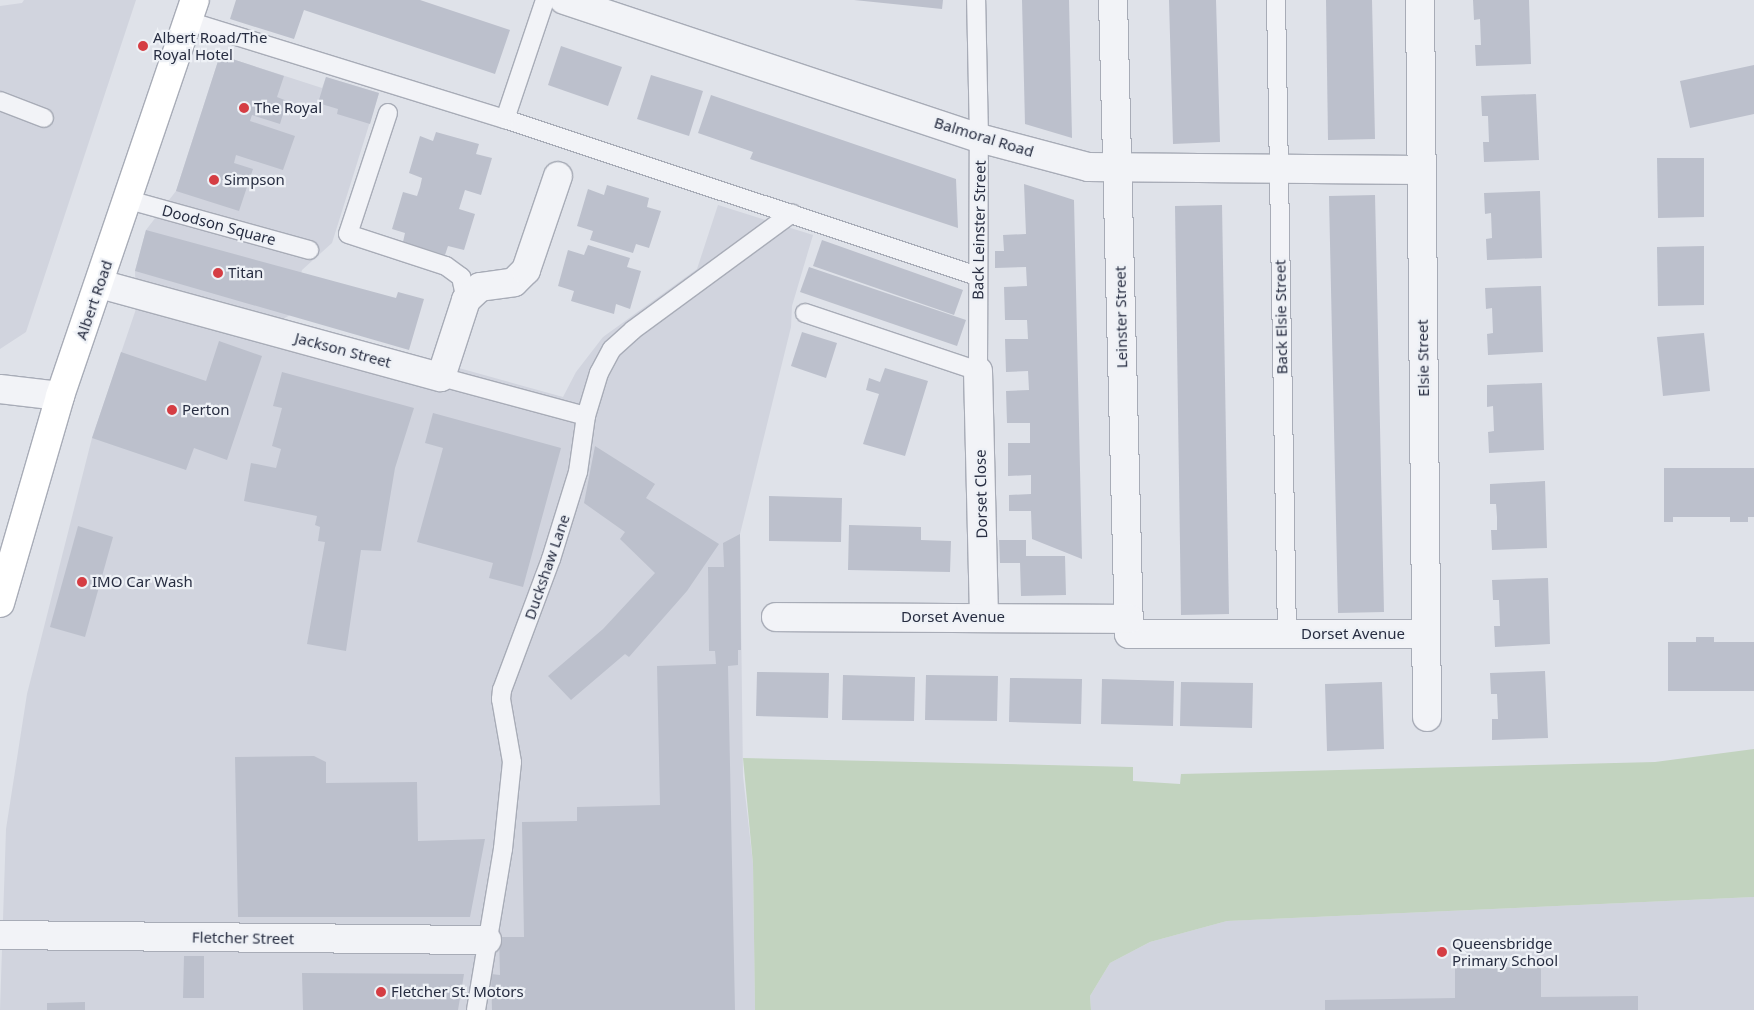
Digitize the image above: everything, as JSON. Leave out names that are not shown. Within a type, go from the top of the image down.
[{"type":"main road","name":"Albert Road","points":[[0,603],[60,396],[100,284],[192,11]]},
{"type":"street","name":"Balmoral Road","points":[[564,0],[980,138],[1088,167],[1118,170],[1421,170]]},
{"type":"street","name":"Leinster Street","points":[[1113,0],[1129,626]]},
{"type":"street","name":"Elsie Street","points":[[1420,0],[1427,717]]},
{"type":"street","points":[[441,377],[466,300],[480,287],[514,282],[526,270],[558,176]]},
{"type":"street","name":"Jackson Street","points":[[100,284],[441,377]]},
{"type":"street","name":"Dorset Close","points":[[978,371],[984,618]]},
{"type":"street","points":[[0,389],[60,396]]},
{"type":"street","name":"Dorset Avenue","points":[[776,617],[984,618],[1287,634],[1426,634]]},
{"type":"street","name":"Fletcher Street","points":[[0,935],[487,940]]},
{"type":"lane","points":[[504,119],[544,0]]},
{"type":"lane","name":"Back Leinster Street","points":[[976,0],[980,138],[978,371]]},
{"type":"lane","name":"Back Elsie Street","points":[[1276,0],[1287,634]]},
{"type":"lane","points":[[192,11],[504,119],[792,212],[978,276]]},
{"type":"lane","points":[[0,101],[44,118]]},
{"type":"lane","points":[[388,113],[348,234],[446,266],[461,277],[466,300]]},
{"type":"lane","name":"Doodson Square","points":[[128,200],[309,250]]},
{"type":"lane","name":"Duckshaw Lane","points":[[476,1010],[503,848],[512,762],[501,699],[502,690],[578,472],[586,416],[599,373],[612,349],[632,330],[792,212]]},
{"type":"lane","points":[[805,313],[978,371]]},
{"type":"lane","name":"Jackson Street","points":[[441,377],[586,416]]},
{"type":"shaded area","points":[[24,0],[136,0],[26,332],[0,349],[0,6],[22,3]]},
{"type":"shaded area","points":[[220,55],[322,88],[326,77],[379,93],[332,243],[302,270],[290,315],[283,319],[563,397],[576,372],[603,337],[697,269],[718,205],[813,235],[792,306],[791,327],[740,534],[743,776],[753,864],[755,1010],[0,1010],[6,829],[27,694],[92,438],[136,309],[135,271],[146,230],[176,191]]},
{"type":"shaded area","name":"Queensbridge Primary School","points":[[1754,897],[1754,1010],[1091,1010],[1090,996],[1110,963],[1150,942],[1227,921]]},
{"type":"green space","points":[[1754,749],[1754,897],[1227,921],[1150,942],[1110,963],[1090,996],[1091,1010],[755,1010],[753,864],[743,758],[1133,767],[1133,781],[1180,784],[1181,774],[1655,762]]},
{"type":"building","points":[[236,0],[420,0],[510,30],[495,74],[304,10],[294,39],[230,19]]},
{"type":"building","points":[[854,0],[943,0],[942,9]]},
{"type":"building","points":[[1022,0],[1069,0],[1072,138],[1025,124]]},
{"type":"building","points":[[1169,0],[1216,0],[1220,142],[1173,144]]},
{"type":"building","points":[[1326,0],[1372,0],[1375,139],[1328,140]]},
{"type":"building","points":[[1473,0],[1529,0],[1531,64],[1476,66],[1475,45],[1481,45],[1480,19],[1474,20]]},
{"type":"building","points":[[561,46],[622,67],[608,106],[548,85]]},
{"type":"building","name":"The Royal","points":[[220,55],[284,76],[277,97],[287,101],[280,124],[252,115],[250,121],[295,136],[283,170],[236,155],[234,163],[253,169],[239,211],[176,191]]},
{"type":"building","points":[[1754,65],[1754,114],[1690,128],[1680,81]]},
{"type":"building","points":[[651,75],[703,91],[689,136],[637,119]]},
{"type":"building","points":[[326,77],[379,93],[370,124],[337,114],[338,109],[318,103]]},
{"type":"building","points":[[1536,94],[1539,160],[1484,162],[1483,142],[1489,142],[1488,116],[1482,116],[1481,96]]},
{"type":"building","points":[[711,95],[956,179],[958,228],[750,159],[753,152],[698,133]]},
{"type":"building","points":[[436,132],[479,144],[476,154],[492,158],[481,195],[465,190],[459,209],[475,214],[464,250],[448,246],[445,255],[403,242],[405,233],[392,229],[403,192],[417,196],[420,187],[422,178],[409,173],[420,136],[433,141]]},
{"type":"building","points":[[1657,158],[1704,158],[1704,217],[1658,218]]},
{"type":"building","points":[[1024,184],[1074,200],[1082,559],[1032,539],[1031,511],[1009,511],[1009,495],[1031,494],[1031,475],[1008,476],[1008,443],[1030,443],[1030,423],[1007,423],[1006,391],[1029,390],[1028,371],[1006,372],[1005,339],[1028,339],[1027,320],[1005,320],[1004,287],[1027,286],[1026,267],[995,268],[995,251],[1004,251],[1003,235],[1026,234]]},
{"type":"building","points":[[607,185],[649,198],[647,207],[661,211],[649,248],[636,244],[633,253],[590,240],[593,231],[577,226],[588,189],[604,195]]},
{"type":"building","points":[[1540,191],[1542,258],[1487,260],[1486,239],[1492,238],[1491,213],[1485,214],[1484,193]]},
{"type":"building","points":[[1375,195],[1384,612],[1338,613],[1329,196]]},
{"type":"building","points":[[1222,205],[1229,614],[1181,615],[1175,206]]},
{"type":"building","points":[[146,230],[396,298],[398,292],[424,299],[409,350],[135,271]]},
{"type":"building","points":[[822,240],[963,290],[954,315],[813,266]]},
{"type":"building","points":[[588,245],[630,258],[627,267],[641,271],[630,309],[616,304],[614,314],[571,301],[574,291],[558,286],[568,250],[584,255]]},
{"type":"building","points":[[1704,246],[1704,305],[1658,306],[1657,247]]},
{"type":"building","points":[[809,267],[966,320],[957,346],[800,292]]},
{"type":"building","points":[[1541,286],[1543,352],[1488,355],[1487,334],[1493,333],[1492,308],[1486,309],[1485,288]]},
{"type":"building","points":[[802,332],[837,343],[826,378],[791,366]]},
{"type":"building","points":[[1704,333],[1710,391],[1663,396],[1657,337]]},
{"type":"building","name":"Perton","points":[[219,341],[262,356],[227,460],[194,448],[186,470],[92,438],[121,352],[206,381]]},
{"type":"building","points":[[885,368],[928,381],[905,456],[863,444],[879,394],[866,390],[869,378],[880,382]]},
{"type":"building","points":[[282,372],[414,408],[395,468],[381,551],[361,550],[346,651],[307,644],[325,542],[318,541],[320,527],[315,525],[317,516],[244,501],[251,463],[276,468],[281,449],[272,446],[282,408],[273,406]]},
{"type":"building","points":[[1542,383],[1544,450],[1489,453],[1488,432],[1494,431],[1493,406],[1487,407],[1487,385]]},
{"type":"building","points":[[433,413],[561,448],[523,587],[489,578],[493,563],[417,542],[443,448],[425,443]]},
{"type":"building","points":[[595,446],[655,484],[646,498],[719,544],[687,591],[629,657],[625,654],[571,700],[548,676],[603,629],[655,573],[620,539],[625,532],[584,503]]},
{"type":"building","points":[[1664,468],[1754,468],[1754,517],[1748,517],[1748,522],[1730,522],[1730,517],[1673,517],[1673,522],[1664,522]]},
{"type":"building","points":[[1545,481],[1547,548],[1492,550],[1491,530],[1497,530],[1497,517],[1496,504],[1490,504],[1490,484]]},
{"type":"building","points":[[769,496],[842,498],[841,542],[769,541]]},
{"type":"building","points":[[849,525],[921,527],[921,540],[951,541],[950,572],[848,570]]},
{"type":"building","name":"IMO Car Wash","points":[[78,526],[113,537],[85,637],[50,627]]},
{"type":"building","points":[[740,534],[741,650],[738,650],[738,665],[728,666],[735,1010],[492,1010],[491,974],[500,975],[499,937],[524,937],[522,822],[577,821],[577,807],[660,805],[657,666],[716,664],[715,651],[709,651],[708,567],[724,567],[723,543]]},
{"type":"building","points":[[999,540],[1026,540],[1026,556],[1065,556],[1066,595],[1021,596],[1020,563],[1000,563]]},
{"type":"building","points":[[1548,578],[1550,644],[1495,647],[1494,626],[1500,626],[1499,600],[1493,600],[1492,580]]},
{"type":"building","points":[[1696,637],[1714,637],[1714,642],[1754,642],[1754,691],[1668,691],[1668,642],[1696,642]]},
{"type":"building","points":[[1545,671],[1548,738],[1492,740],[1492,719],[1498,719],[1497,694],[1491,694],[1490,673]]},
{"type":"building","points":[[757,672],[829,673],[828,718],[756,716]]},
{"type":"building","points":[[843,675],[915,677],[914,721],[842,720]]},
{"type":"building","points":[[926,675],[998,676],[997,721],[925,720]]},
{"type":"building","points":[[1010,678],[1082,679],[1081,724],[1009,722]]},
{"type":"building","points":[[1102,679],[1174,681],[1173,726],[1101,724]]},
{"type":"building","points":[[1181,682],[1253,683],[1252,728],[1180,726]]},
{"type":"building","points":[[1382,682],[1384,749],[1327,751],[1325,684]]},
{"type":"building","points":[[314,756],[326,762],[326,783],[417,782],[418,841],[485,839],[470,917],[238,917],[235,757]]},
{"type":"building","points":[[184,956],[204,956],[204,998],[183,998]]},
{"type":"building","points":[[1541,967],[1541,997],[1638,996],[1638,1010],[1325,1010],[1325,1000],[1455,998],[1455,968]]},
{"type":"building","name":"Fletcher St. Motors","points":[[302,973],[464,974],[458,1010],[303,1010]]},
{"type":"building","points":[[85,1002],[85,1010],[47,1010],[47,1003]]},
{"type":"place","name":"Albert Road/The Royal Hotel","points":[[143,46]]},
{"type":"place","name":"The Royal","points":[[244,108]]},
{"type":"place","name":"Simpson","points":[[214,180]]},
{"type":"place","name":"Titan","points":[[218,273]]},
{"type":"place","name":"Perton","points":[[172,410]]},
{"type":"place","name":"IMO Car Wash","points":[[82,582]]},
{"type":"place","name":"Queensbridge Primary School","points":[[1442,952]]},
{"type":"place","name":"Fletcher St. Motors","points":[[381,992]]}]
